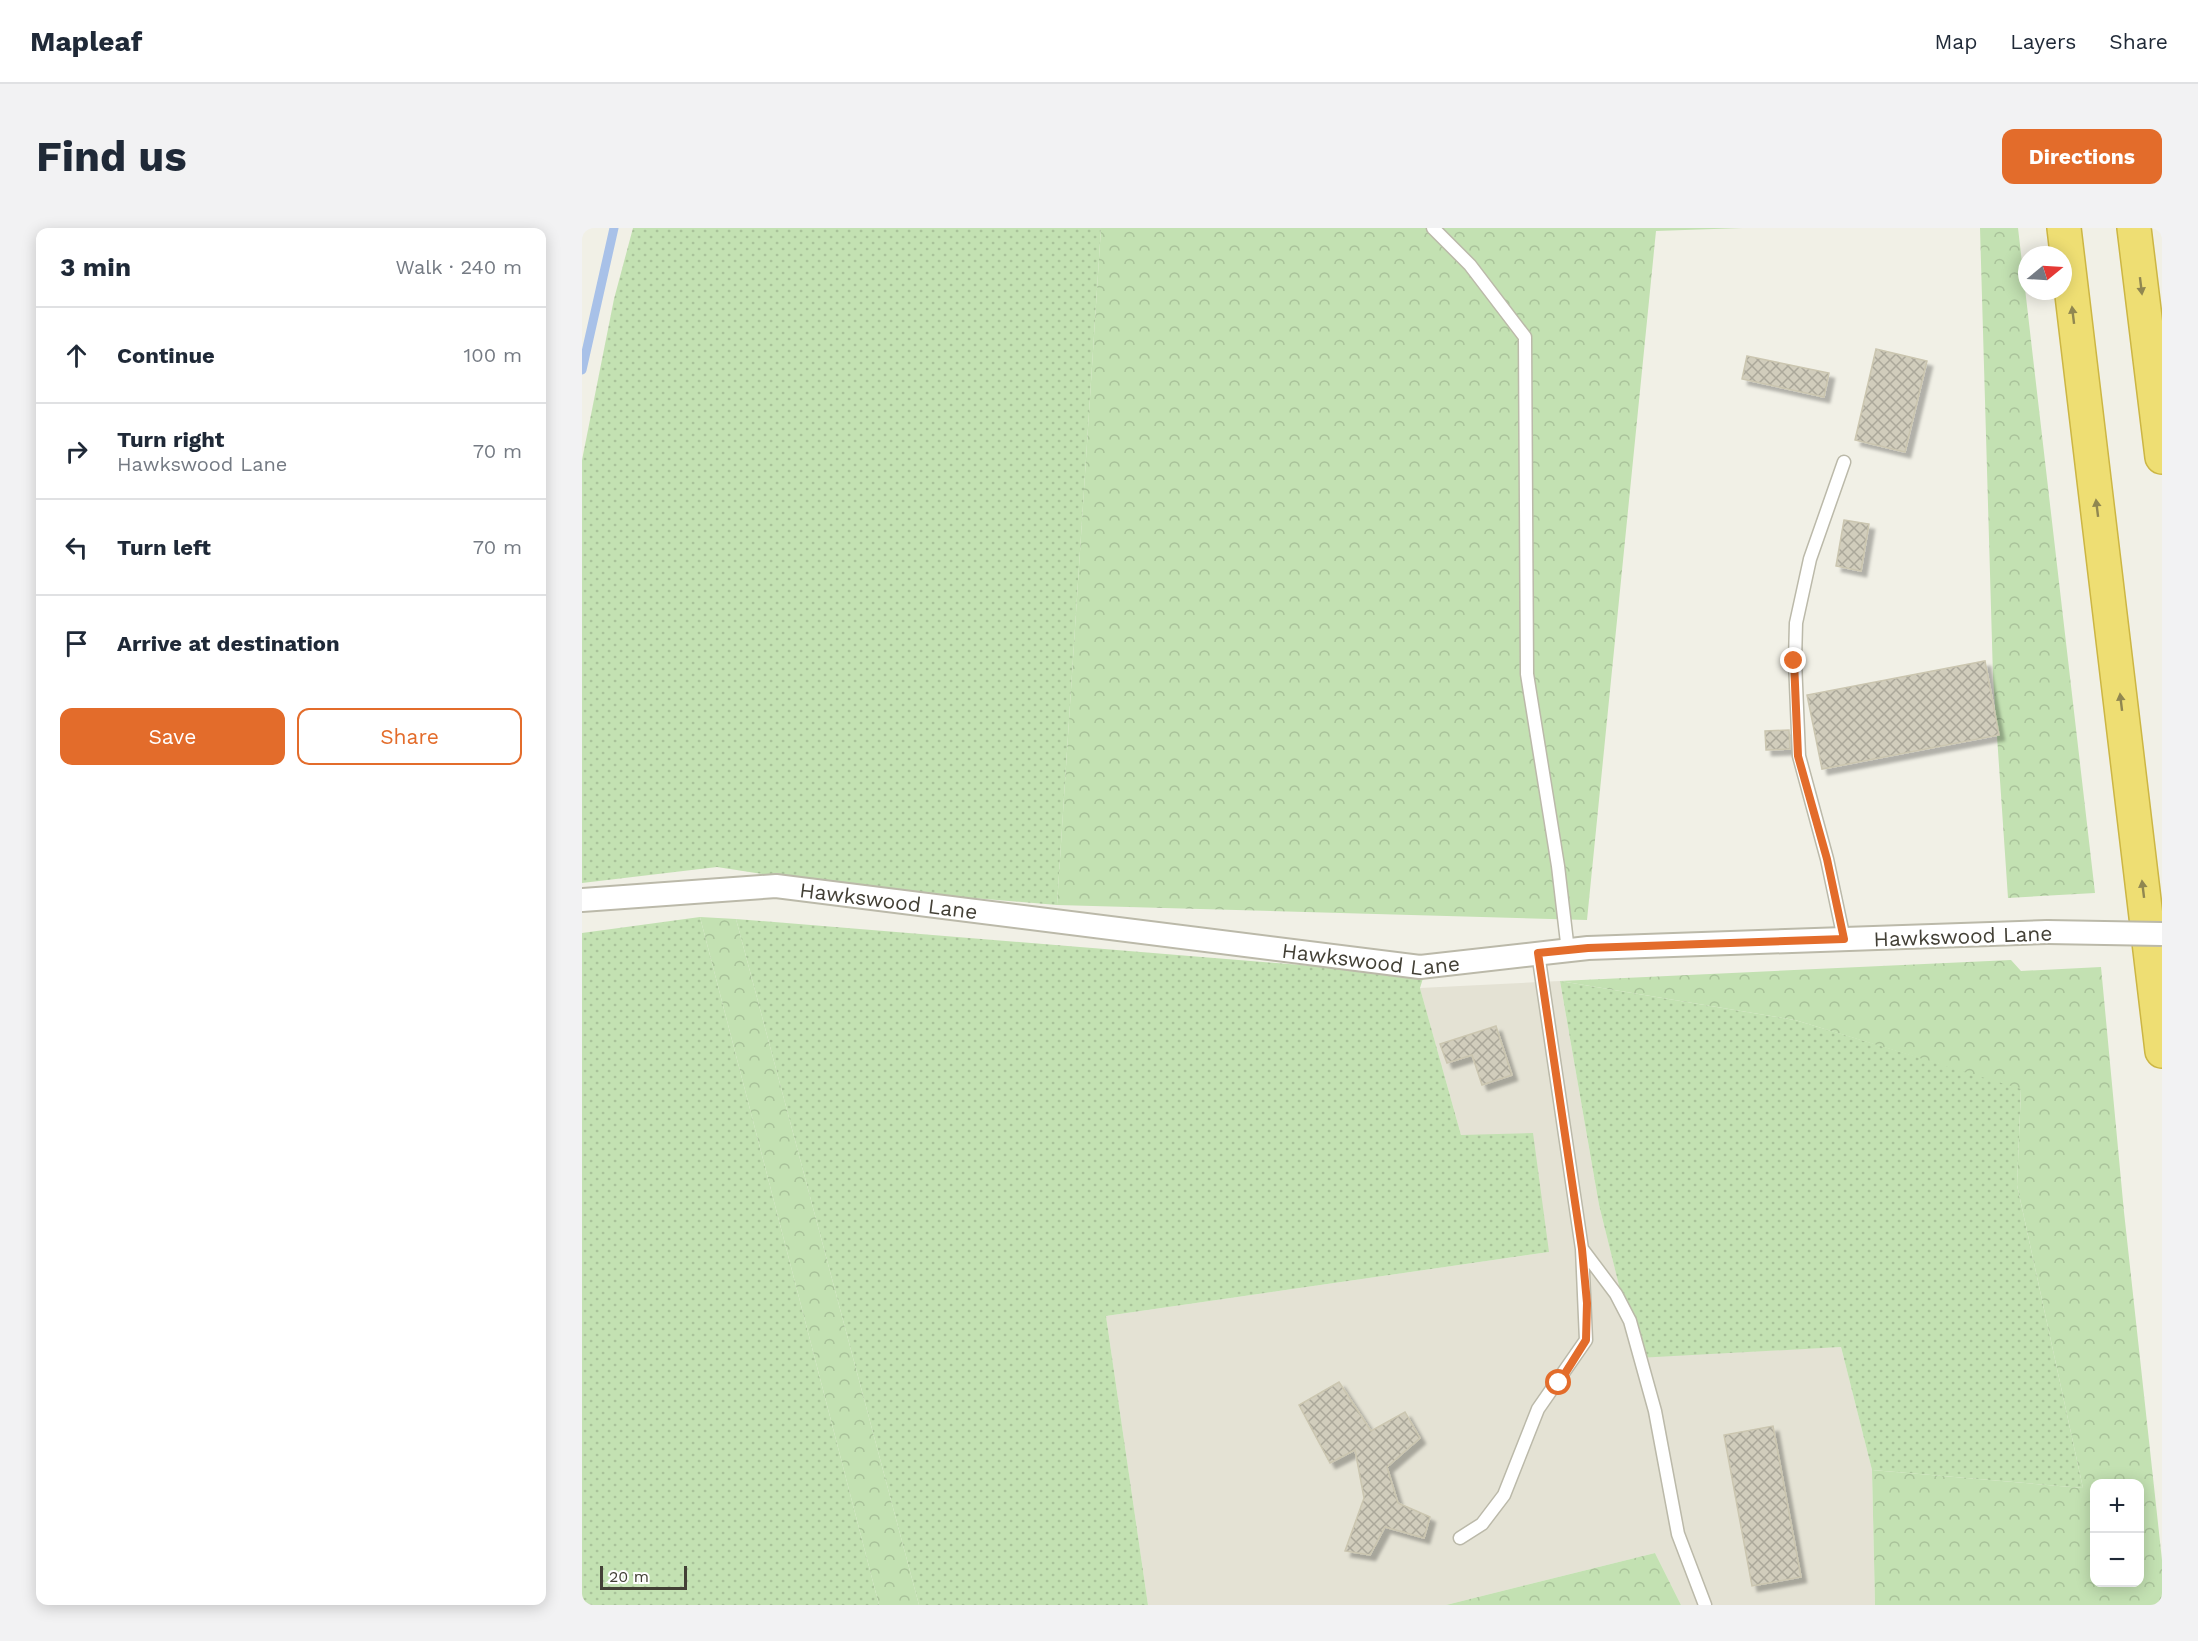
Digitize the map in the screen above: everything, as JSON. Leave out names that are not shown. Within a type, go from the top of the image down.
[{"type":"highway","points":[[2064,228],[2162,1051]]},
{"type":"highway","points":[[2134,228],[2162,458]]},
{"type":"street","name":"Hawkswood Lane","points":[[582,900],[776,886],[1420,967],[1568,951],[2047,932],[2162,934]]},
{"type":"lane","points":[[1433,228],[1470,265],[1525,337],[1527,674],[1558,867],[1568,951]]},
{"type":"lane","points":[[1844,462],[1810,559],[1796,623],[1794,661],[1798,756],[1827,859],[1844,939]]},
{"type":"lane","points":[[1460,1538],[1482,1524],[1504,1495],[1538,1409],[1586,1340],[1587,1303],[1582,1249],[1538,953]]},
{"type":"lane","points":[[1582,1249],[1616,1294],[1630,1321],[1655,1411],[1678,1534],[1705,1605]]},
{"type":"shaded area","points":[[1560,981],[1599,1205],[1637,1357],[1841,1347],[1872,1470],[1875,1605],[1681,1605],[1655,1553],[1446,1605],[1148,1605],[1106,1316],[1549,1252],[1461,1135],[1420,988]]},
{"type":"green space","points":[[633,228],[1101,228],[1057,905],[852,888],[717,867],[582,883],[582,460],[614,299]]},
{"type":"green space","points":[[1101,228],[1743,228],[1656,231],[1587,920],[1057,905]]},
{"type":"green space","points":[[1980,228],[2018,228],[2020,246],[2018,246],[2018,300],[2026,300],[2095,893],[2008,898],[1993,677]]},
{"type":"green space","points":[[700,917],[879,1605],[582,1605],[582,933]]},
{"type":"green space","points":[[700,917],[736,919],[919,1605],[879,1605]]},
{"type":"green space","points":[[736,919],[1424,975],[1420,988],[1461,1135],[1533,1133],[1549,1252],[1106,1316],[1148,1605],[919,1605]]},
{"type":"green space","points":[[2011,960],[2021,971],[2101,967],[2124,1212],[2162,1560],[2162,1605],[1875,1605],[1872,1470],[2083,1488],[2017,1185],[2021,1089],[1795,1020],[1560,981]]},
{"type":"green space","points":[[1560,981],[1795,1020],[2021,1088],[2017,1185],[2083,1488],[1872,1470],[1841,1347],[1637,1358],[1599,1205]]},
{"type":"green space","points":[[1655,1553],[1681,1605],[1446,1605]]},
{"type":"building","points":[[1876,349],[1927,361],[1905,452],[1855,440]]},
{"type":"building","points":[[1747,356],[1829,373],[1824,397],[1742,379]]},
{"type":"building","points":[[1844,520],[1869,524],[1861,571],[1836,566]]},
{"type":"building","points":[[1985,661],[1999,735],[1822,769],[1807,695]]},
{"type":"building","points":[[1789,730],[1790,749],[1766,750],[1765,731]]},
{"type":"building","points":[[1496,1026],[1512,1075],[1482,1085],[1472,1055],[1447,1063],[1440,1044]]},
{"type":"building","points":[[1339,1382],[1371,1431],[1405,1412],[1420,1438],[1387,1467],[1398,1503],[1430,1517],[1424,1538],[1385,1527],[1370,1555],[1345,1551],[1364,1498],[1355,1450],[1330,1463],[1299,1405]]},
{"type":"building","points":[[1773,1426],[1801,1577],[1752,1586],[1724,1435]]},
{"type":"waterway","points":[[582,370],[614,228]]},
{"type":"route","points":[[1559,1383],[1586,1340],[1587,1303],[1582,1249],[1538,953],[1588,948],[1844,939],[1827,859],[1798,756],[1794,661]]}]
